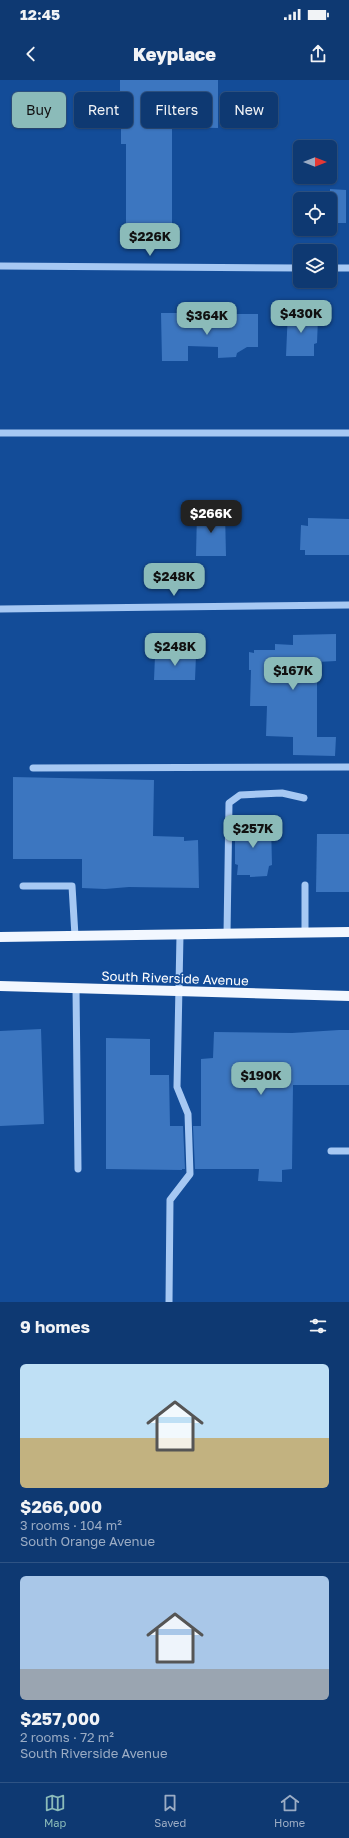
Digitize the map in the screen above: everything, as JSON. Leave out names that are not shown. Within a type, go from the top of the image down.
[{"type":"main road","points":[[0,937],[349,932]]},
{"type":"main road","name":"South Riverside Avenue","points":[[0,986],[349,996]]},
{"type":"street","points":[[0,266],[293,268]]},
{"type":"street","points":[[337,268],[349,268]]},
{"type":"street","points":[[0,433],[349,433]]},
{"type":"street","points":[[0,608],[349,605]]},
{"type":"street","points":[[34,768],[349,767]]},
{"type":"street","points":[[227,934],[229,803],[240,795],[282,793],[304,798]]},
{"type":"street","points":[[305,885],[305,933]]},
{"type":"street","points":[[23,886],[72,886],[75,936]]},
{"type":"street","points":[[170,1302],[170,1200],[190,1174],[188,1114],[177,1087],[180,935]]},
{"type":"street","points":[[76,988],[78,1169]]},
{"type":"street","points":[[331,1151],[349,1151]]},
{"type":"building","points":[[120,80],[218,80],[218,128],[212,128],[212,92],[141,92],[141,128],[172,128],[172,238],[126,237],[126,144],[121,144],[121,129],[100,129],[133,128],[133,92],[120,92]]},
{"type":"building","points":[[330,189],[346,190],[346,223],[337,223],[337,192],[330,192]]},
{"type":"building","points":[[288,310],[303,310],[304,316],[318,318],[317,343],[314,344],[314,356],[286,356]]},
{"type":"building","points":[[161,313],[188,313],[188,325],[233,324],[233,314],[258,314],[258,347],[247,347],[237,353],[236,357],[218,358],[218,347],[188,346],[188,361],[162,361]]},
{"type":"building","points":[[197,512],[225,512],[226,556],[196,556]]},
{"type":"building","points":[[308,518],[349,519],[349,555],[305,555],[305,550],[300,550],[301,525],[308,526]]},
{"type":"building","points":[[336,634],[336,661],[317,662],[317,737],[336,737],[335,756],[293,755],[293,737],[266,736],[267,706],[250,706],[251,670],[249,670],[249,652],[254,653],[254,650],[275,650],[275,644],[293,645],[293,635]]},
{"type":"building","points":[[168,651],[183,651],[183,655],[196,655],[195,680],[154,680],[155,656],[167,655]]},
{"type":"building","points":[[13,777],[154,780],[153,836],[184,837],[184,841],[198,840],[199,888],[82,888],[82,859],[13,859]]},
{"type":"building","points":[[235,823],[271,824],[272,865],[269,866],[267,876],[250,877],[250,875],[237,875],[238,865],[235,864]]},
{"type":"building","points":[[317,834],[349,834],[349,892],[316,892]]},
{"type":"building","points":[[41,1029],[44,1124],[0,1126],[0,1031]]},
{"type":"building","points":[[349,1030],[349,1085],[293,1085],[292,1169],[282,1170],[282,1182],[258,1181],[259,1169],[195,1169],[193,1126],[201,1126],[201,1059],[213,1058],[214,1032],[292,1033]]},
{"type":"building","points":[[106,1038],[150,1039],[150,1075],[169,1075],[170,1126],[183,1126],[185,1169],[106,1169]]}]
